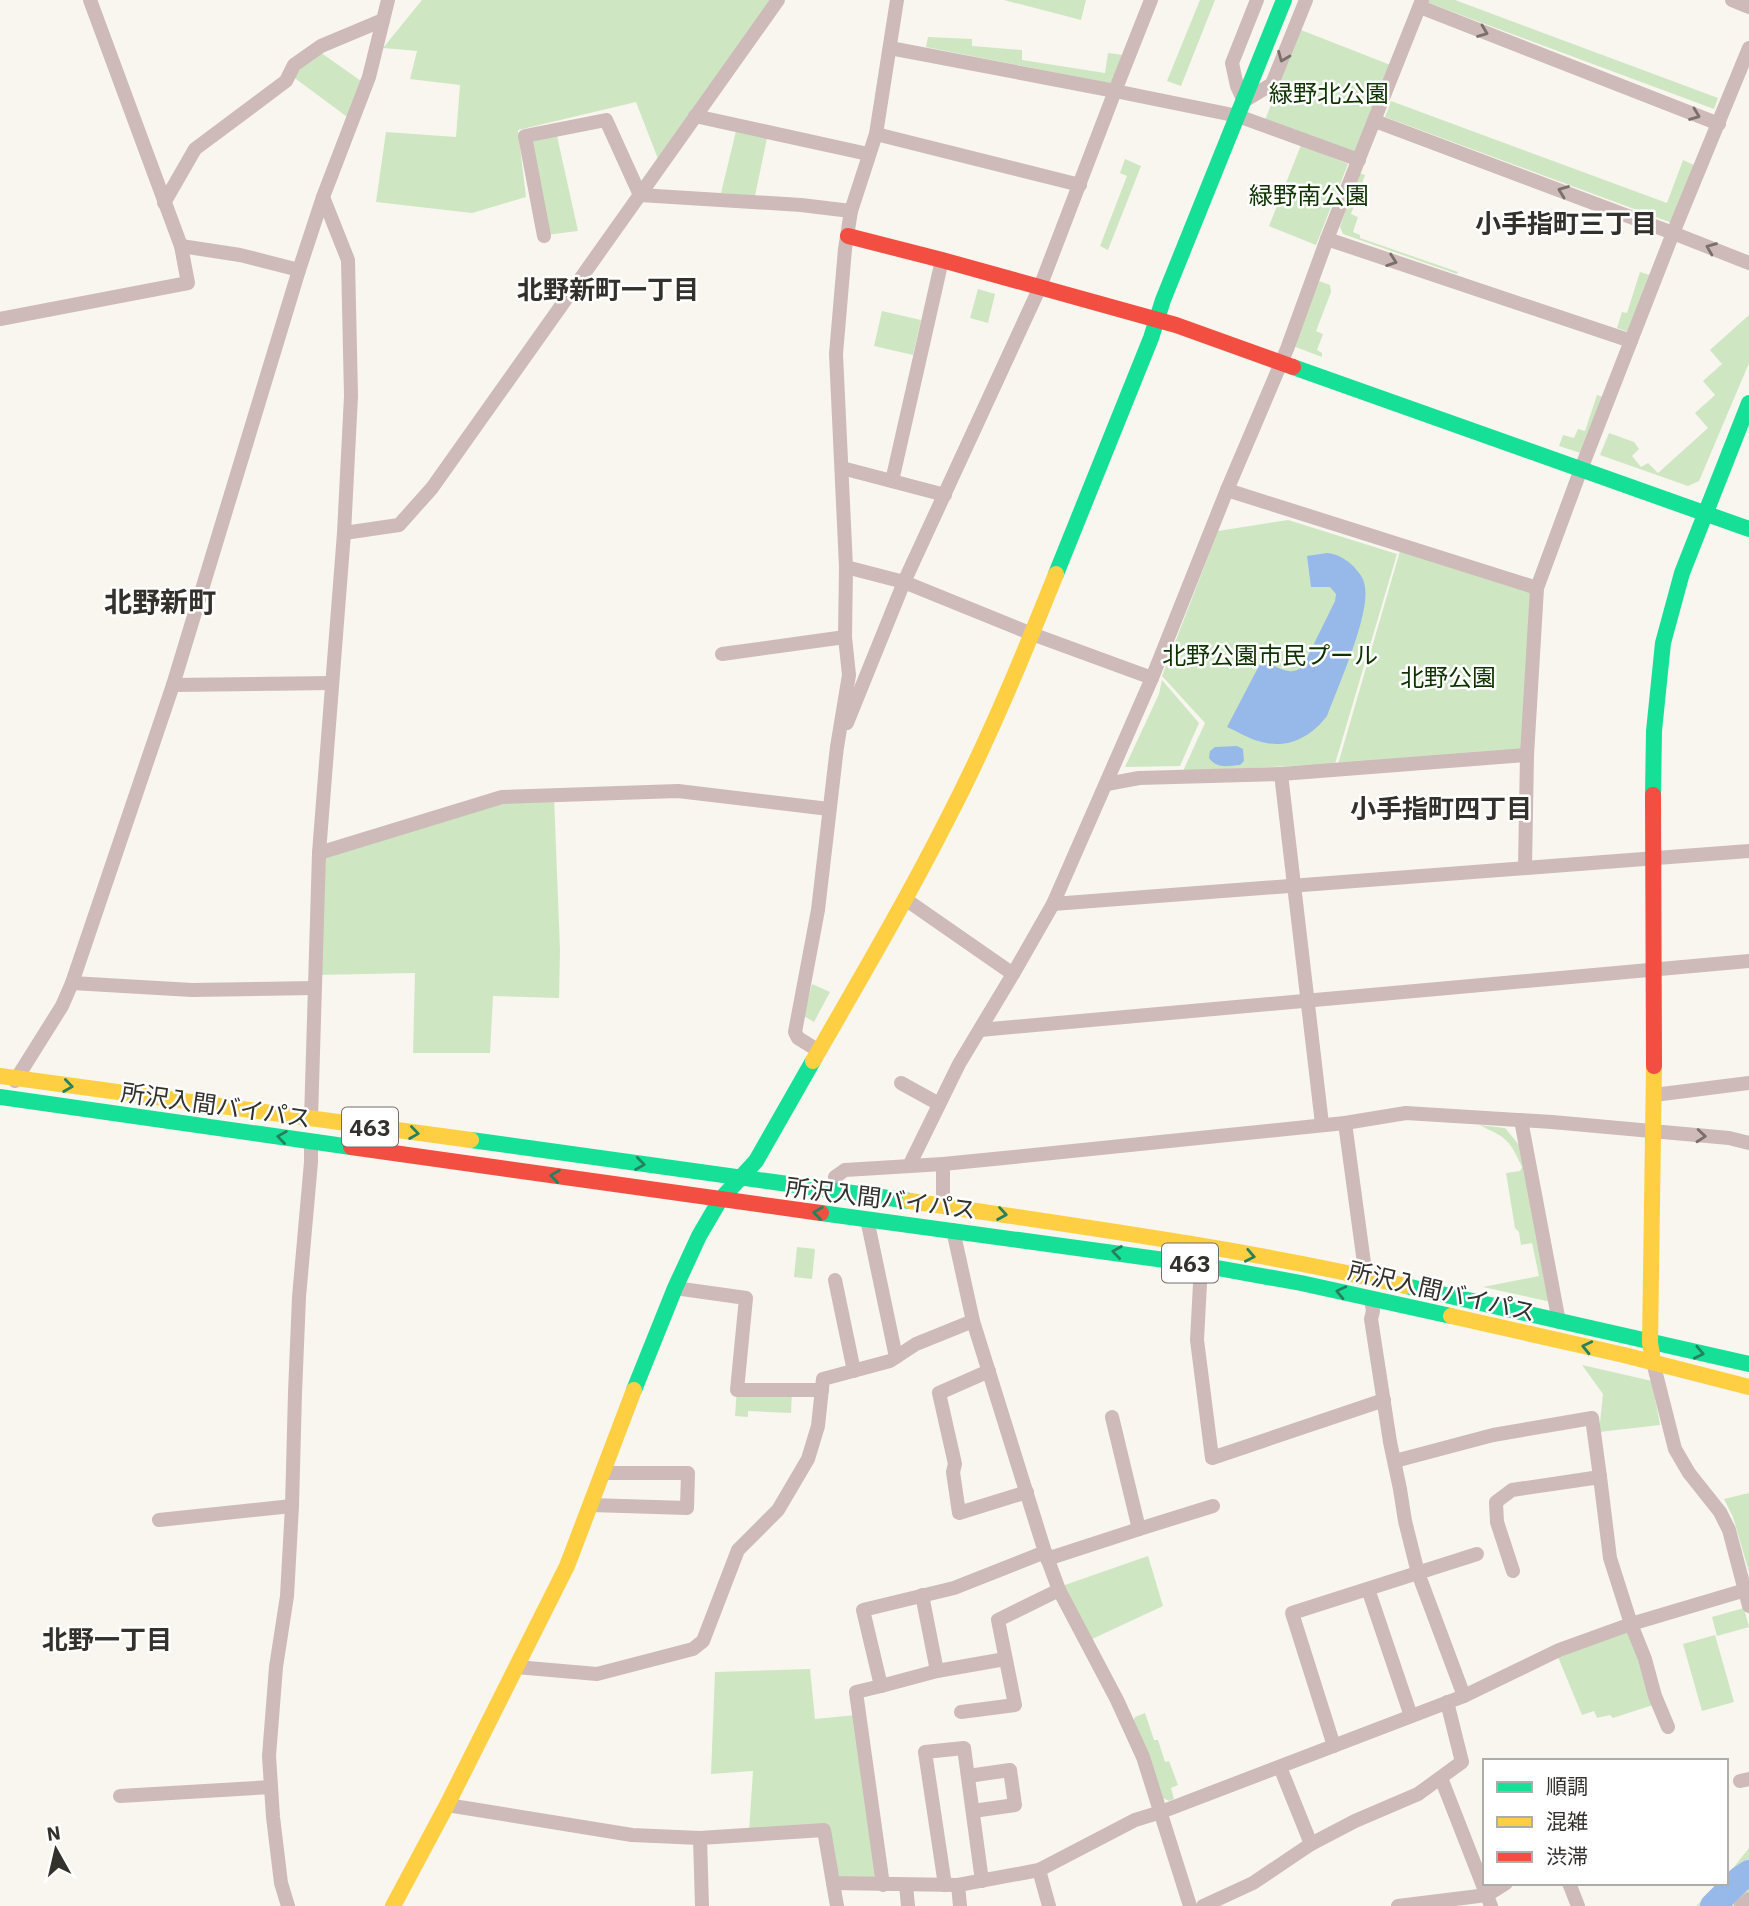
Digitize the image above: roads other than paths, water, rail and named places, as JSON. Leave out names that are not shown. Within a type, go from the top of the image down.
[{"type":"main road","points":[[393,1906],[567,1566],[675,1288],[699,1236],[720,1200],[756,1161],[905,899],[987,738],[1032,634],[1284,0]]},
{"type":"main road","points":[[848,236],[1157,319],[1749,528]]},
{"type":"main road","points":[[1653,1362],[1650,1343],[1654,1132],[1653,858],[1654,731],[1658,682],[1663,643],[1682,573],[1749,403]]},
{"type":"main road","name":"所沢入間バイパス","points":[[0,1076],[740,1177],[1147,1236],[1368,1278],[1749,1364]]},
{"type":"main road","name":"所沢入間バイパス","points":[[0,1098],[1201,1265],[1301,1283],[1653,1362],[1749,1387]]},
{"type":"street","points":[[0,318],[188,283],[181,246],[90,0]]},
{"type":"street","points":[[0,1098],[18,1079],[62,1006],[72,983],[173,685],[299,270],[323,197],[369,77],[388,0]]},
{"type":"street","points":[[344,533],[399,525],[432,488],[778,0]]},
{"type":"street","points":[[819,1052],[798,1038],[795,1032],[818,910],[837,747],[849,675],[845,637],[846,567],[836,354],[851,211],[876,134],[897,0]]},
{"type":"street","points":[[837,747],[904,582],[1040,286],[1151,0]]},
{"type":"street","points":[[1241,108],[1232,63],[1257,0]]},
{"type":"street","points":[[1241,108],[1272,84],[1306,0]]},
{"type":"street","points":[[1732,0],[1749,7]]},
{"type":"street","points":[[909,1166],[959,1064],[1053,904],[1107,784],[1281,362],[1421,3],[1719,124]]},
{"type":"street","points":[[164,203],[195,149],[286,81],[294,65],[321,46],[383,20]]},
{"type":"street","points":[[890,48],[1115,91],[1241,108],[1359,160]]},
{"type":"street","points":[[1525,867],[1527,755],[1537,588],[1673,233],[1749,48]]},
{"type":"street","points":[[695,116],[868,154]]},
{"type":"street","points":[[544,236],[525,136],[606,120],[640,195]]},
{"type":"street","points":[[1375,121],[1749,263]]},
{"type":"street","points":[[876,134],[1080,186]]},
{"type":"street","points":[[640,195],[801,205],[851,211]]},
{"type":"street","points":[[310,1118],[319,853],[344,533],[351,396],[348,260],[323,197]]},
{"type":"street","points":[[1327,239],[1631,341]]},
{"type":"street","points":[[181,246],[240,254],[299,270]]},
{"type":"street","points":[[892,481],[942,260]]},
{"type":"street","points":[[842,468],[945,495]]},
{"type":"street","points":[[1227,490],[1537,588]]},
{"type":"street","points":[[846,567],[904,582],[1032,634],[1152,678]]},
{"type":"street","points":[[722,654],[845,637]]},
{"type":"street","points":[[173,685],[332,683]]},
{"type":"street","points":[[1107,784],[1139,778],[1281,774],[1527,755]]},
{"type":"street","points":[[1281,774],[1322,1124]]},
{"type":"street","points":[[319,853],[502,797],[678,791],[829,809]]},
{"type":"street","points":[[1053,904],[1749,852]]},
{"type":"street","points":[[905,899],[1013,974]]},
{"type":"street","points":[[980,1030],[1749,961]]},
{"type":"street","points":[[72,983],[192,990],[314,988]]},
{"type":"street","points":[[901,1083],[939,1104]]},
{"type":"street","points":[[1654,1095],[1749,1083]]},
{"type":"street","points":[[835,1177],[845,1170],[943,1164],[1345,1122],[1406,1113],[1728,1138],[1749,1143]]},
{"type":"street","points":[[1521,1120],[1559,1322]]},
{"type":"street","points":[[1345,1122],[1364,1263]]},
{"type":"street","points":[[288,1906],[281,1883],[269,1756],[276,1667],[287,1596],[297,1338],[311,1141]]},
{"type":"street","points":[[943,1164],[943,1206]]},
{"type":"street","points":[[867,1219],[896,1357]]},
{"type":"street","points":[[953,1230],[973,1321],[1046,1556],[1059,1590],[1143,1757],[1190,1906]]},
{"type":"street","points":[[1201,1265],[1197,1340],[1212,1458],[1384,1401]]},
{"type":"street","points":[[835,1280],[854,1371]]},
{"type":"street","points":[[675,1288],[747,1298],[737,1390],[822,1390]]},
{"type":"street","points":[[1371,1299],[1371,1319],[1405,1521],[1418,1573],[1464,1696]]},
{"type":"street","points":[[516,1667],[597,1674],[693,1649],[704,1641],[738,1550],[778,1510],[808,1459],[818,1426],[823,1379],[890,1361],[916,1344],[973,1321]]},
{"type":"street","points":[[1653,1362],[1675,1449],[1689,1473],[1720,1512],[1729,1530],[1747,1590],[1749,1606]]},
{"type":"street","points":[[989,1371],[939,1393],[955,1464],[953,1472],[959,1513],[1027,1492]]},
{"type":"street","points":[[1112,1417],[1139,1530]]},
{"type":"street","points":[[1395,1461],[1493,1435],[1592,1418],[1610,1558],[1655,1696],[1668,1727]]},
{"type":"street","points":[[592,1505],[687,1508],[688,1473],[604,1473]]},
{"type":"street","points":[[1513,1571],[1497,1522],[1496,1502],[1512,1490],[1600,1477]]},
{"type":"street","points":[[881,1686],[863,1610],[954,1588],[1046,1556],[1213,1506]]},
{"type":"street","points":[[159,1520],[292,1507]]},
{"type":"street","points":[[1334,1746],[1292,1613],[1477,1554]]},
{"type":"street","points":[[1368,1589],[1411,1716]]},
{"type":"street","points":[[961,1712],[1014,1705],[998,1620],[1059,1590]]},
{"type":"street","points":[[833,1883],[951,1885],[1039,1870],[1135,1821],[1464,1696],[1559,1650],[1631,1624],[1747,1590]]},
{"type":"street","points":[[922,1595],[937,1671]]},
{"type":"street","points":[[883,1885],[856,1692],[937,1671],[1005,1659]]},
{"type":"street","points":[[1203,1906],[1253,1883],[1311,1844],[1355,1821],[1418,1794],[1462,1762],[1447,1702]]},
{"type":"street","points":[[960,1906],[951,1885],[925,1752],[964,1748],[982,1881]]},
{"type":"street","points":[[1280,1767],[1311,1844]]},
{"type":"street","points":[[968,1776],[1010,1770],[1015,1805],[973,1811]]},
{"type":"street","points":[[1441,1778],[1483,1885]]},
{"type":"street","points":[[120,1796],[271,1787]]},
{"type":"street","points":[[447,1805],[632,1835],[700,1838],[824,1830],[837,1906]]},
{"type":"street","points":[[700,1838],[702,1906]]},
{"type":"street","points":[[1039,1870],[1049,1906]]},
{"type":"street","points":[[906,1885],[908,1906]]},
{"type":"street","points":[[1398,1906],[1489,1900],[1504,1885]]},
{"type":"street","points":[[1570,1885],[1578,1906]]},
{"type":"street","points":[[1741,1906],[1749,1899]]},
{"type":"water","points":[[1327,553],[1343,558],[1358,572],[1364,583],[1365,599],[1352,651],[1327,716],[1305,736],[1288,743],[1254,740],[1227,727],[1262,660],[1288,671],[1303,666],[1336,594],[1330,587],[1311,587],[1307,556]]},
{"type":"water","points":[[1237,746],[1243,749],[1244,761],[1240,765],[1219,765],[1209,758],[1210,751],[1215,747]]},
{"type":"waterway","points":[[1713,1906],[1749,1873]]},
{"type":"district","name":"小手指町三丁目","points":[[1566,223]]},
{"type":"district","name":"北野新町一丁目","points":[[608,289]]},
{"type":"district","name":"北野新町","points":[[160,601]]},
{"type":"district","name":"小手指町四丁目","points":[[1441,808]]},
{"type":"district","name":"北野一丁目","points":[[107,1639]]},
{"type":"park label","name":"緑野北公園","points":[[1329,93]]},
{"type":"park label","name":"緑野南公園","points":[[1309,195]]},
{"type":"park label","name":"北野公園市民プール","points":[[1270,655]]},
{"type":"park label","name":"北野公園","points":[[1448,677]]}]
